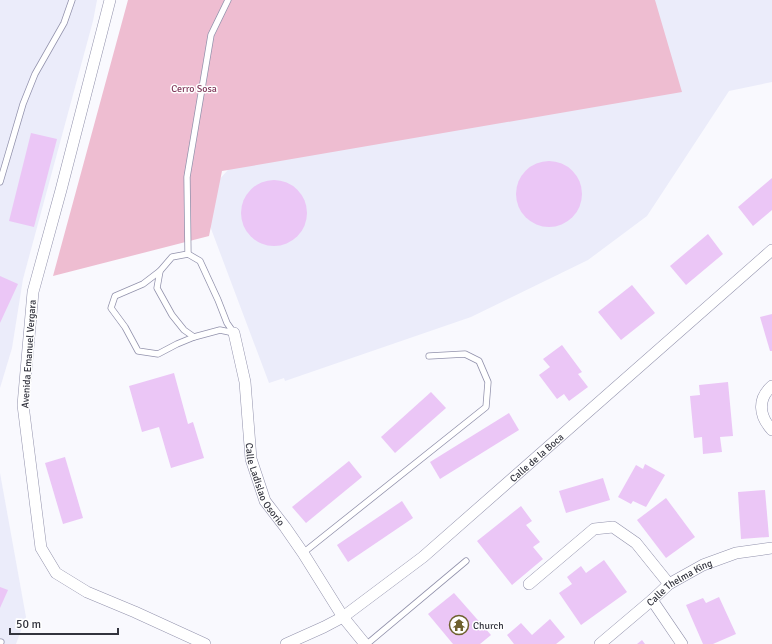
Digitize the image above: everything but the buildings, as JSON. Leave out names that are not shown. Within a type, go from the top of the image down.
[{"type":"street","name":"Avenida Emanuel Vergara","points":[[110,0],[33,292],[23,405],[41,548],[56,573],[87,592],[135,612],[203,644]]},
{"type":"street","name":"Calle de la Boca","points":[[286,644],[343,617],[423,557],[772,250]]},
{"type":"street","name":"Calle Ladislao Osorio","points":[[234,333],[245,382],[251,458],[265,501],[303,553],[343,617],[366,644]]},
{"type":"street","points":[[772,386],[763,397],[761,406],[762,415],[772,430]]},
{"type":"street","points":[[528,584],[594,529],[613,527],[636,543],[669,584]]},
{"type":"street","name":"Calle Thelma King","points":[[600,644],[669,584],[703,564],[736,553],[772,548]]},
{"type":"street","points":[[652,600],[682,644]]},
{"type":"lane","points":[[0,182],[23,104],[35,74],[64,23],[72,0]]},
{"type":"lane","points":[[228,0],[211,35],[187,177],[188,254],[172,257],[160,271],[144,284],[115,296],[111,308],[125,327],[138,351],[158,354],[194,337],[220,330],[234,333]]},
{"type":"lane","name":"Calle Ladislao Osorio","points":[[188,254],[200,261],[215,292],[227,323],[234,333]]},
{"type":"lane","points":[[160,271],[157,288],[172,315],[184,330],[194,337]]},
{"type":"lane","points":[[303,553],[486,407],[488,382],[479,361],[465,354],[429,356]]},
{"type":"lane","points":[[366,644],[466,560]]},
{"type":"shaded area","points":[[0,0],[97,0],[93,21],[23,279],[12,348],[0,388]]},
{"type":"shaded area","points":[[638,0],[772,0],[772,82],[729,91],[647,216],[588,260],[471,317],[285,381],[284,378],[269,383],[210,226],[216,183],[249,147]]},
{"type":"shaded area","points":[[0,473],[26,617],[16,644],[0,644]]},
{"type":"green space","name":"Cerro Sosa","points":[[128,0],[655,0],[682,92],[222,171],[209,236],[53,276]]},
{"type":"place","name":"Church","points":[[459,625]]}]
